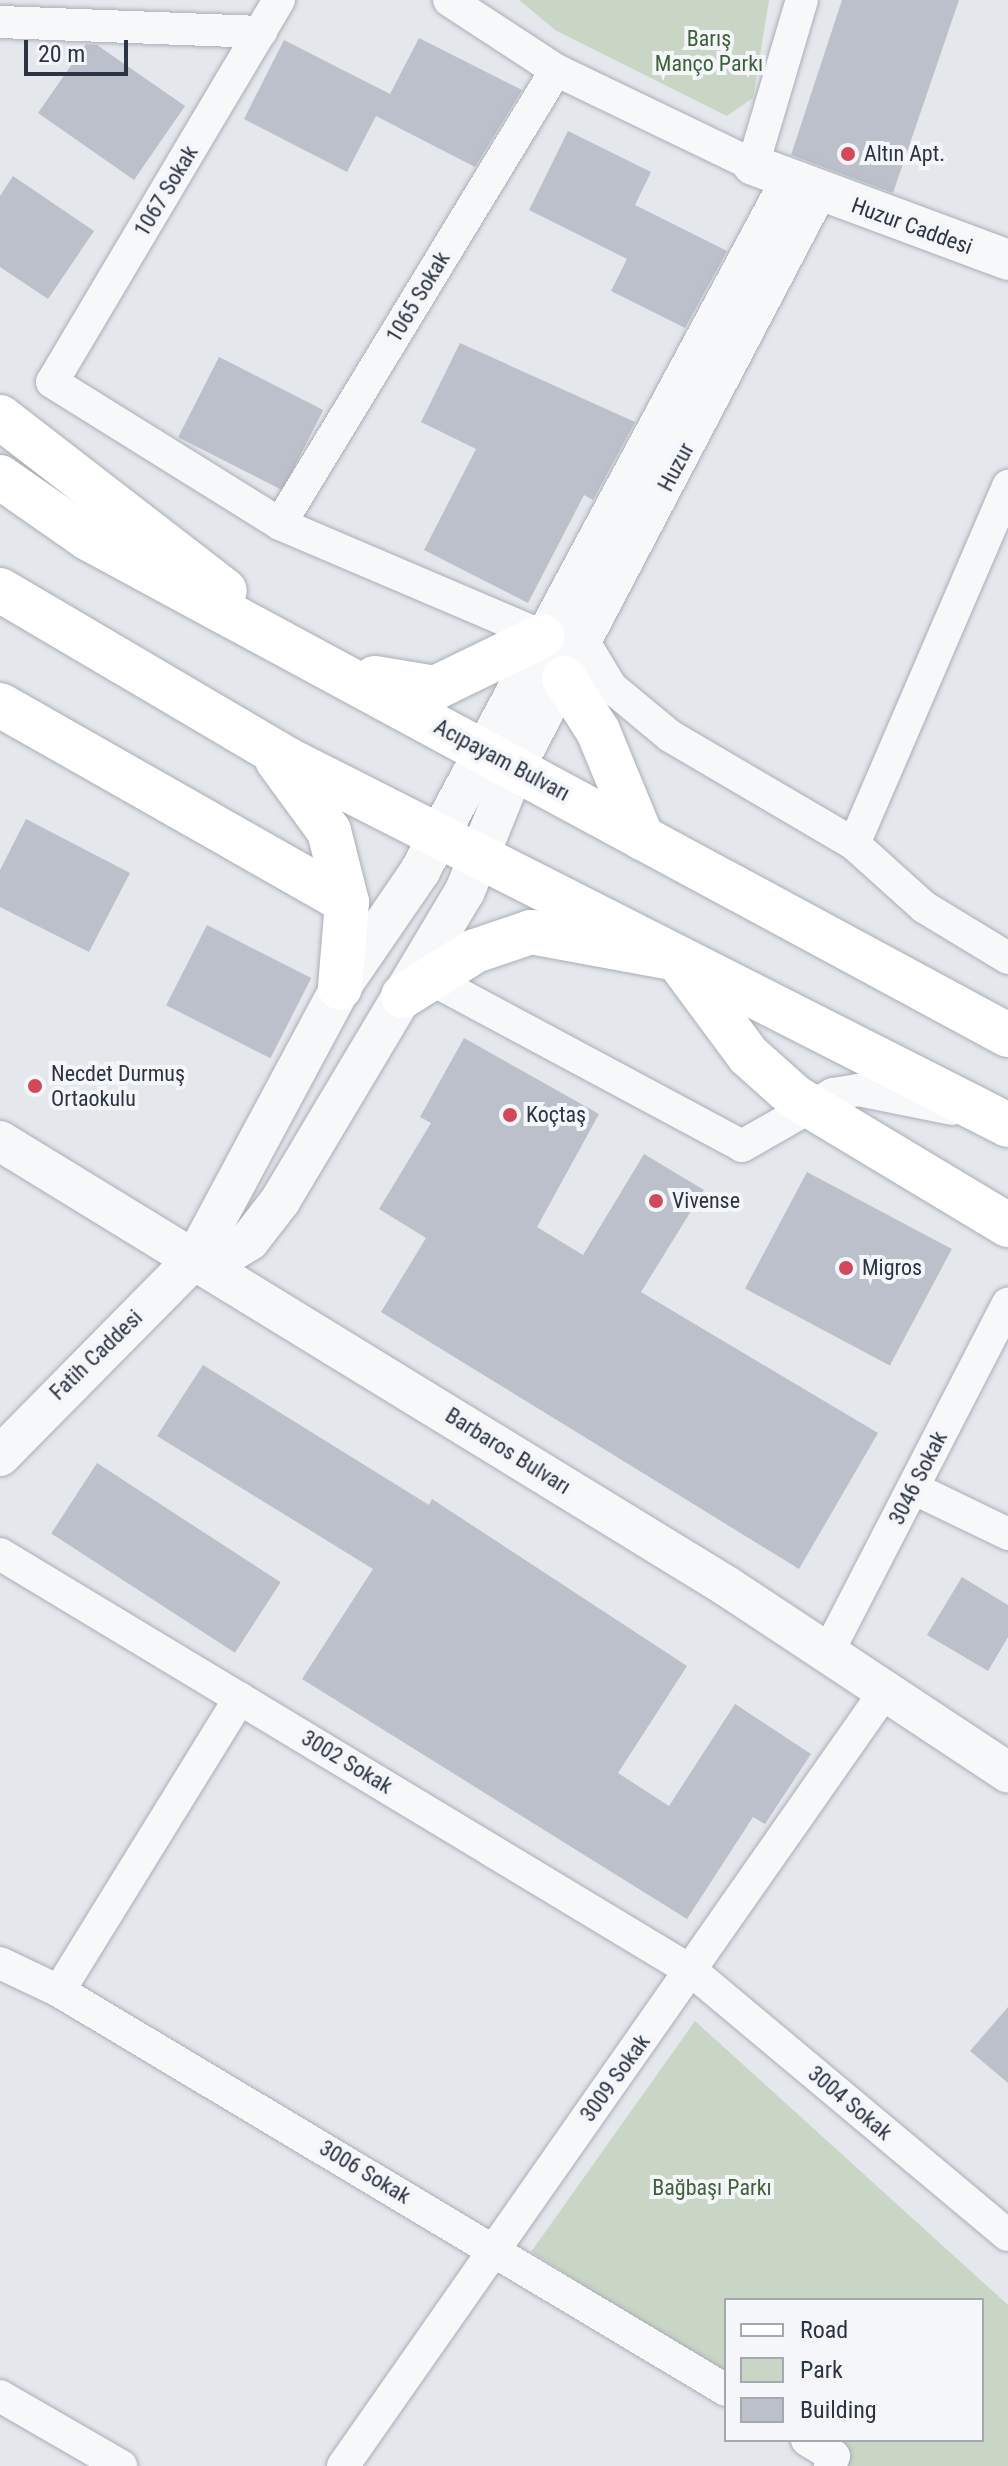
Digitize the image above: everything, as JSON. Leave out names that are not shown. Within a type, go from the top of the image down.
[{"type":"main road","points":[[0,417],[305,657],[408,689],[435,688],[563,652],[642,838]]},
{"type":"main road","name":"Acıpayam Bulvarı","points":[[0,477],[89,539],[305,657],[500,757],[642,838],[1008,1035]]},
{"type":"main road","points":[[0,590],[262,743],[482,860],[1001,1121]]},
{"type":"main road","points":[[0,705],[347,902]]},
{"type":"main road","points":[[262,743],[329,831],[347,902],[340,988]]},
{"type":"main road","points":[[416,987],[504,938],[531,932],[677,959],[748,1055],[810,1107],[1008,1225]]},
{"type":"street","name":"1067 Sokak","points":[[279,0],[52,382],[280,524]]},
{"type":"street","points":[[449,0],[556,70],[753,165],[804,186]]},
{"type":"street","points":[[753,165],[802,0]]},
{"type":"street","points":[[0,22],[261,32]]},
{"type":"street","name":"1065 Sokak","points":[[280,524],[556,70]]},
{"type":"street","name":"Huzur Caddesi","points":[[804,186],[1008,260]]},
{"type":"street","name":"Huzur","points":[[500,757],[563,652],[804,186]]},
{"type":"street","points":[[854,844],[1008,486]]},
{"type":"street","points":[[280,524],[563,652],[670,736],[854,844],[924,907],[1008,958]]},
{"type":"street","points":[[500,757],[482,860],[416,987],[249,1241],[227,1254],[196,1257],[230,1181],[340,988],[438,834],[500,757]]},
{"type":"street","points":[[416,987],[742,1146],[810,1107],[858,1090],[1001,1121]]},
{"type":"street","name":"Barbaros Bulvarı","points":[[0,1141],[196,1257],[828,1652],[1008,1772]]},
{"type":"street","name":"Fatih Caddesi","points":[[0,1456],[196,1257]]},
{"type":"street","name":"3046 Sokak","points":[[828,1652],[1008,1304]]},
{"type":"street","points":[[913,1488],[1008,1534]]},
{"type":"street","name":"3002 Sokak","points":[[0,1554],[693,1972]]},
{"type":"street","name":"3009 Sokak","points":[[343,2466],[491,2247],[693,1972],[886,1690]]},
{"type":"street","points":[[59,1991],[240,1698]]},
{"type":"street","name":"3006 Sokak","points":[[0,1963],[59,1991],[724,2389]]},
{"type":"street","name":"3004 Sokak","points":[[693,1972],[1008,2235]]},
{"type":"street","points":[[0,2396],[121,2466]]},
{"type":"street","points":[[810,2442],[834,2456],[830,2466]]},
{"type":"green space","name":"Barış Manço Parkı","points":[[519,0],[769,0],[753,98],[727,116],[555,30]]},
{"type":"green space","name":"Bağbaşı Parkı","points":[[695,2021],[1008,2305],[1008,2466],[837,2466],[829,2442],[984,2442],[984,2298],[724,2298],[724,2374],[531,2252]]},
{"type":"building","points":[[842,0],[959,0],[893,193],[791,155]]},
{"type":"building","points":[[419,38],[522,90],[475,167],[376,116],[347,172],[244,119],[284,40],[390,94]]},
{"type":"building","points":[[86,44],[97,45],[185,106],[134,180],[38,113]]},
{"type":"building","points":[[568,131],[651,172],[635,205],[727,251],[685,328],[611,291],[627,259],[529,210]]},
{"type":"building","points":[[13,176],[94,231],[48,299],[0,267],[0,196]]},
{"type":"building","points":[[460,343],[635,422],[593,500],[584,495],[528,603],[424,550],[476,449],[421,422]]},
{"type":"building","points":[[219,357],[323,410],[282,490],[178,437]]},
{"type":"building","points":[[26,819],[130,873],[89,952],[0,907],[0,870]]},
{"type":"building","points":[[207,925],[311,978],[270,1058],[166,1005]]},
{"type":"building","points":[[464,1038],[599,1114],[537,1227],[583,1255],[644,1154],[704,1190],[641,1292],[878,1433],[799,1569],[381,1312],[426,1238],[379,1209],[431,1123],[420,1117]]},
{"type":"building","name":"Migros","points":[[807,1172],[952,1249],[890,1366],[745,1289]]},
{"type":"building","points":[[203,1365],[429,1505],[432,1499],[687,1666],[618,1773],[669,1806],[735,1704],[811,1754],[765,1824],[753,1817],[687,1919],[302,1679],[373,1569],[157,1436]]},
{"type":"building","points":[[97,1463],[281,1582],[235,1653],[51,1533]]},
{"type":"building","points":[[962,1577],[1008,1605],[1008,1637],[988,1671],[927,1635]]},
{"type":"building","points":[[1008,2007],[1008,2083],[970,2051]]},
{"type":"place","name":"Altın Apt.","points":[[848,154]]},
{"type":"place","name":"Necdet Durmuş Ortaokulu","points":[[35,1086]]},
{"type":"place","name":"Koçtaş","points":[[510,1115]]},
{"type":"place","name":"Vivense","points":[[656,1201]]},
{"type":"place","name":"Migros","points":[[846,1268]]}]
